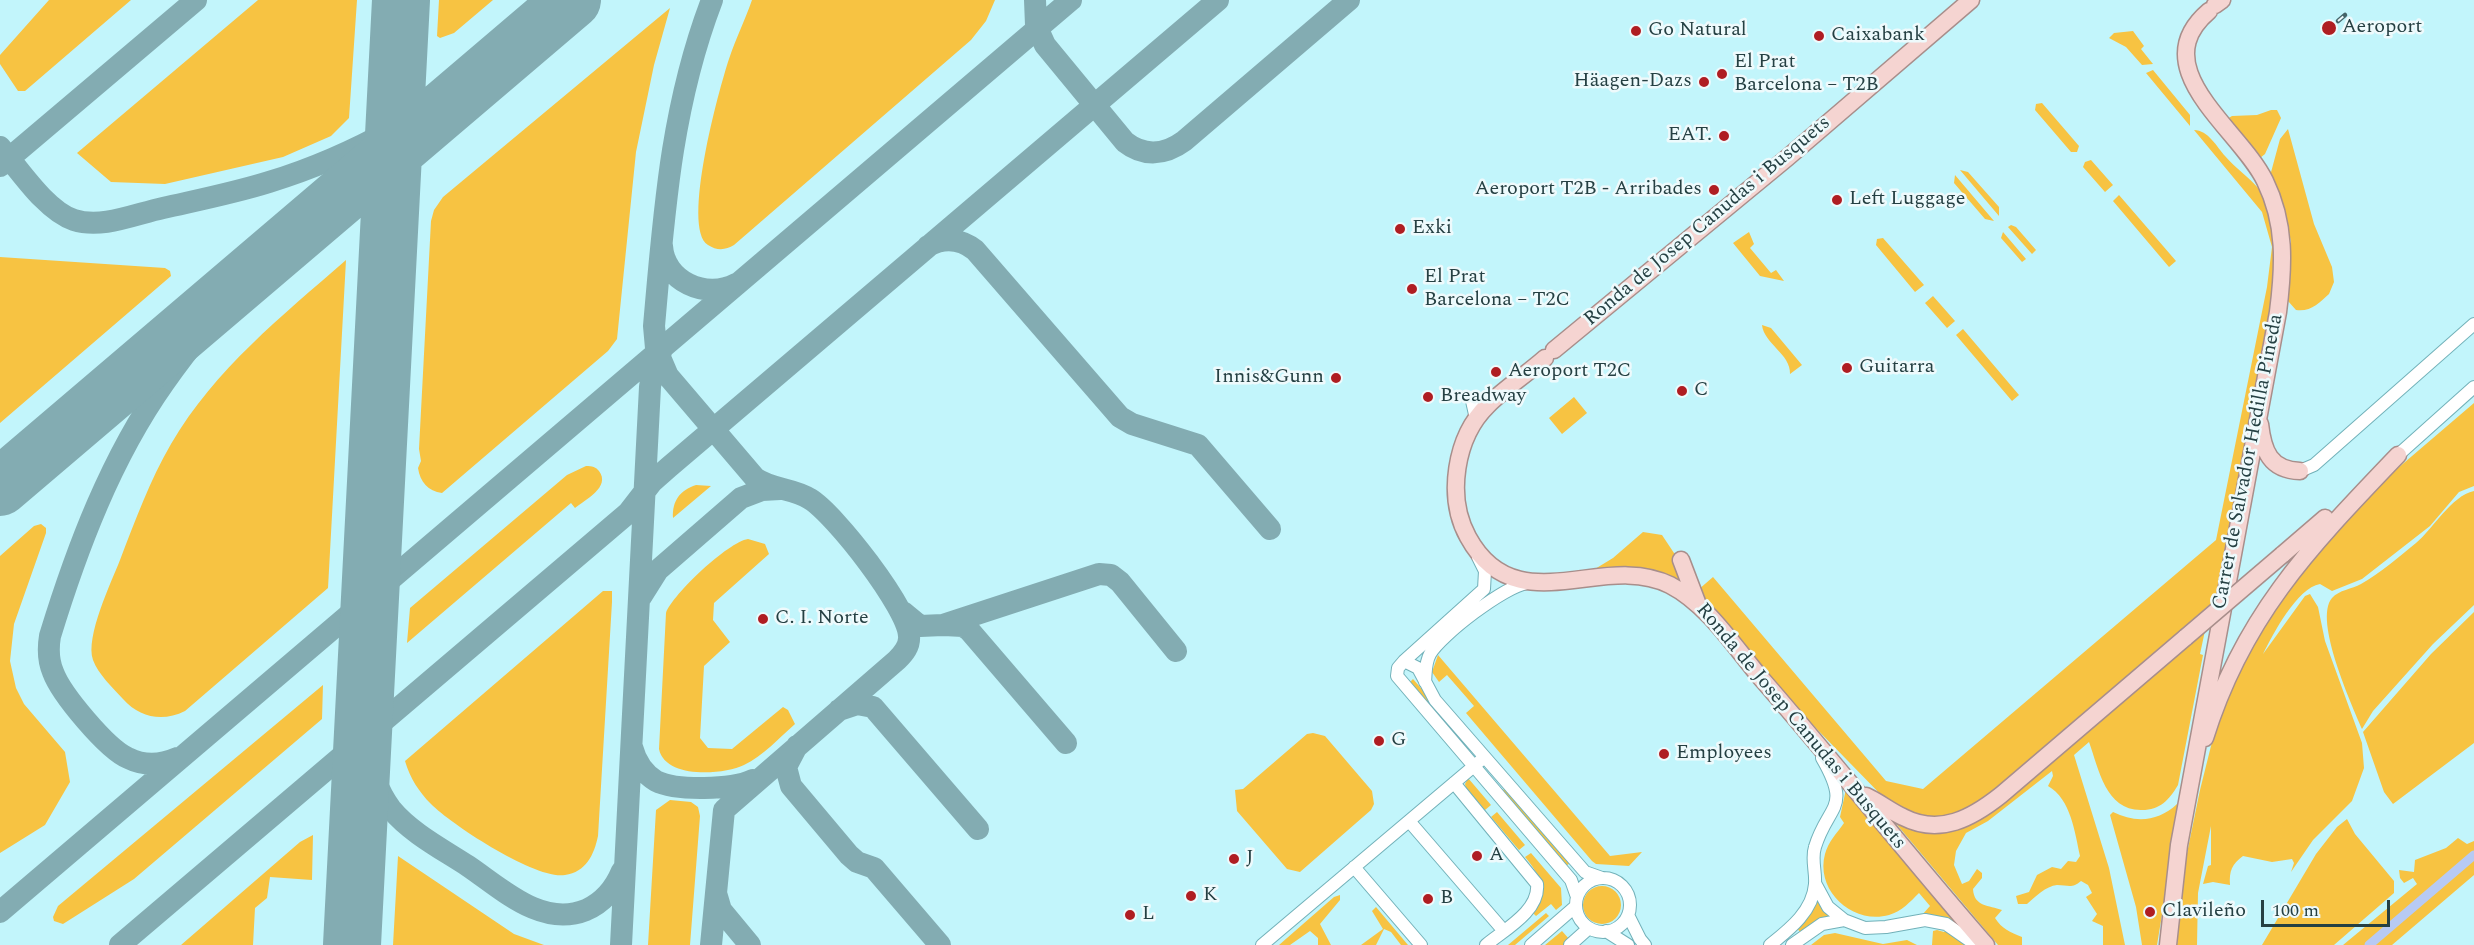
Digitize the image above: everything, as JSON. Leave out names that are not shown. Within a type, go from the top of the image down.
[{"type":"main road","name":"Ronda de Josep Canudas i Busquets","points":[[1971,0],[1787,158],[1489,404],[1467,434],[1456,488],[1459,514],[1474,548],[1500,570],[1532,582],[1554,584],[1615,574],[1643,576],[1671,586],[1700,608],[1860,793],[1986,945]]},
{"type":"main road","name":"Carrer de Salvador Hedilla Pineda","points":[[2168,945],[2187,799],[2278,312],[2283,257],[2276,209],[2265,180],[2188,74],[2185,51],[2188,34],[2195,22],[2215,5]]},
{"type":"main road","points":[[2258,410],[2262,443],[2268,457],[2282,469],[2300,471]]},
{"type":"main road","points":[[1860,793],[1916,823],[1939,825],[1969,817],[2001,795],[2398,455]]},
{"type":"main road","points":[[2187,799],[2207,733],[2223,692],[2247,639],[2266,605],[2305,553],[2398,455]]},
{"type":"main road","points":[[1681,560],[1700,608]]},
{"type":"street","points":[[2300,471],[2321,459],[2474,324]]},
{"type":"street","points":[[2398,455],[2474,387]]},
{"type":"street","points":[[1472,401],[1476,419]]},
{"type":"street","points":[[1425,683],[1430,654],[1484,589],[1485,571],[1474,548]]},
{"type":"street","points":[[1532,582],[1513,585],[1500,592],[1404,661],[1398,668],[1397,675],[1571,880],[1579,916],[1589,928],[1606,931],[1628,945]]},
{"type":"street","points":[[1404,661],[1418,668],[1436,700],[1584,872],[1610,879],[1624,887],[1628,895],[1628,915],[1640,940],[1645,945]]},
{"type":"street","points":[[1770,945],[1799,920],[1812,899],[1815,883],[1815,847],[1832,814],[1837,792],[1830,773],[1806,731]]},
{"type":"street","points":[[1262,945],[1485,756]]},
{"type":"street","points":[[1454,783],[1536,880],[1535,900],[1486,945]]},
{"type":"street","points":[[1409,821],[1503,930]]},
{"type":"street","points":[[1354,867],[1421,945]]},
{"type":"street","points":[[1531,945],[1577,902],[1586,884],[1602,878]]},
{"type":"street","points":[[1815,883],[1828,907],[1844,920],[1865,928],[1886,927],[1909,921],[1936,921],[1954,929],[1976,945]]},
{"type":"street","points":[[1606,931],[1623,923],[1628,915]]},
{"type":"street","points":[[1792,945],[1822,924],[1844,920]]},
{"type":"street","points":[[1570,945],[1589,928]]},
{"type":"shaded area","points":[[49,0],[131,0],[25,91],[18,91],[0,64],[0,55]]},
{"type":"shaded area","points":[[258,0],[357,0],[349,118],[331,136],[283,157],[165,184],[111,182],[77,153]]},
{"type":"shaded area","points":[[439,0],[493,0],[454,33],[440,38],[437,36]]},
{"type":"shaded area","points":[[752,0],[995,0],[986,21],[971,40],[734,245],[718,249],[708,245],[701,233],[698,213],[700,187],[711,127],[724,75]]},
{"type":"shaded area","points":[[670,8],[654,65],[636,152],[617,339],[608,351],[442,493],[433,490],[423,482],[418,468],[421,461],[419,449],[431,221],[434,210],[443,197]]},
{"type":"shaded area","points":[[2133,31],[2144,46],[2141,49],[2153,64],[2142,65],[2126,47],[2109,38],[2114,33]]},
{"type":"shaded area","points":[[2153,70],[2190,115],[2190,126],[2146,73]]},
{"type":"shaded area","points":[[2042,103],[2079,146],[2077,152],[2071,152],[2035,110],[2036,104]]},
{"type":"shaded area","points":[[2277,110],[2281,118],[2265,154],[2260,158],[2227,119],[2232,116],[2257,115]]},
{"type":"shaded area","points":[[2288,129],[2314,224],[2332,267],[2334,282],[2329,294],[2322,301],[2301,310],[2296,310],[2288,301],[2291,242],[2285,214],[2270,176],[2280,139]]},
{"type":"shaded area","points":[[2194,130],[2208,136],[2259,189],[2266,200],[2274,223],[2276,247],[2275,284],[2218,598],[2008,780],[1972,808],[1933,822],[1889,803],[1805,717],[1698,590],[1713,577],[1886,781],[1923,789],[2216,540],[2267,287],[2272,247],[2262,212]]},
{"type":"shaded area","points":[[2091,160],[2113,185],[2105,192],[2083,167],[2085,162]]},
{"type":"shaded area","points":[[1960,170],[1968,172],[1999,207],[1999,216]]},
{"type":"shaded area","points":[[1955,175],[1994,221],[1985,219],[1954,183]]},
{"type":"shaded area","points":[[2119,195],[2176,261],[2169,267],[2113,201]]},
{"type":"shaded area","points":[[2011,225],[2016,227],[2036,250],[2032,254],[2008,227]]},
{"type":"shaded area","points":[[1749,232],[1754,244],[1750,248],[1771,273],[1776,270],[1784,281],[1760,276],[1733,243]]},
{"type":"shaded area","points":[[2003,232],[2026,259],[2022,262],[2001,238]]},
{"type":"shaded area","points":[[1883,238],[1924,285],[1915,292],[1876,245],[1877,239]]},
{"type":"shaded area","points":[[0,257],[165,268],[170,271],[171,276],[0,423]]},
{"type":"shaded area","points":[[346,260],[328,588],[185,711],[160,717],[144,714],[130,705],[106,681],[95,665],[91,650],[100,610],[150,486],[171,444],[208,391],[251,345]]},
{"type":"shaded area","points":[[1933,296],[1955,321],[1947,328],[1925,303]]},
{"type":"shaded area","points":[[1762,325],[1771,328],[1802,365],[1790,374],[1786,361],[1767,338]]},
{"type":"shaded area","points":[[1963,329],[2019,395],[2012,401],[1956,335]]},
{"type":"shaded area","points":[[1574,397],[1587,413],[1562,434],[1549,418]]},
{"type":"shaded area","points":[[2474,403],[2474,486],[2459,492],[2430,526],[2362,579],[2332,591],[2320,584],[2311,587],[2294,603],[2263,654],[2305,596],[2310,594],[2318,607],[2325,641],[2362,743],[2364,768],[2352,801],[2313,840],[2291,872],[2294,863],[2292,859],[2272,862],[2243,856],[2232,868],[2230,885],[2213,882],[2203,884],[2208,866],[2211,865],[2211,826],[2198,893],[2197,945],[2177,945],[2186,858],[2200,790],[2212,742],[2238,669],[2303,563],[2391,474]]},
{"type":"shaded area","points":[[586,466],[597,469],[602,477],[599,488],[590,497],[575,508],[571,503],[407,643],[410,608],[567,475]]},
{"type":"shaded area","points":[[696,485],[711,486],[673,518],[674,506],[678,497]]},
{"type":"shaded area","points":[[2474,491],[2474,605],[2433,644],[2373,711],[2362,729],[2343,683],[2331,643],[2327,609],[2332,598],[2342,591],[2361,584],[2389,565],[2423,537],[2458,499]]},
{"type":"shaded area","points":[[41,524],[46,528],[46,533],[14,624],[10,661],[16,688],[24,704],[65,752],[70,782],[45,825],[0,853],[0,556],[34,526]]},
{"type":"shaded area","points":[[1643,532],[1662,535],[1676,556],[1684,584],[1590,572],[1613,558]]},
{"type":"shaded area","points":[[748,539],[765,544],[769,554],[714,603],[713,620],[730,642],[704,666],[700,738],[708,748],[732,749],[783,707],[788,710],[795,724],[764,752],[744,765],[723,771],[683,770],[672,766],[664,759],[659,749],[666,613],[679,594],[702,570],[728,549]]},
{"type":"shaded area","points":[[603,591],[612,591],[612,602],[598,836],[594,850],[584,866],[565,875],[552,874],[515,860],[457,825],[431,804],[419,790],[405,761]]},
{"type":"shaded area","points":[[2474,612],[2474,743],[2393,804],[2384,792],[2363,732],[2431,654]]},
{"type":"shaded area","points":[[2206,626],[2200,654],[2203,655],[2178,785],[2167,800],[2148,810],[2130,809],[2120,804],[2106,787],[2089,742],[2074,755],[2109,868],[2125,945],[2103,945],[2103,926],[2092,921],[2097,914],[2086,897],[2092,893],[2088,885],[2081,881],[2072,886],[2049,887],[2027,904],[2018,904],[2016,896],[2029,892],[2037,875],[2052,867],[2061,869],[2068,861],[2076,862],[2080,856],[2067,808],[2056,792],[2048,786],[2053,776],[2052,771],[1988,821],[1966,833],[1956,851],[1954,865],[1962,884],[1969,881],[1977,869],[1982,873],[1982,878],[1973,889],[1976,899],[1983,904],[2002,910],[1995,918],[2000,925],[2022,937],[2022,945],[1998,945],[1893,820],[1935,831],[1955,830],[1977,821]]},
{"type":"shaded area","points":[[1438,655],[1610,856],[1642,852],[1629,866],[1596,864],[1592,861],[1466,713],[1474,706],[1447,675],[1439,682],[1432,672]]},
{"type":"shaded area","points":[[1413,679],[1448,719],[1444,723],[1410,682]]},
{"type":"shaded area","points":[[323,685],[322,719],[134,879],[63,924],[54,921],[53,917],[58,906]]},
{"type":"shaded area","points":[[1307,734],[1325,736],[1372,791],[1374,804],[1371,810],[1300,872],[1287,869],[1237,811],[1235,790],[1243,789]]},
{"type":"shaded area","points":[[1468,778],[1491,805],[1485,810],[1466,788]]},
{"type":"shaded area","points":[[1499,788],[1510,792],[1570,863],[1566,866]]},
{"type":"shaded area","points":[[1846,789],[1959,925],[1922,915],[1930,906],[1919,893],[1898,911],[1876,917],[1850,910],[1831,892],[1823,868],[1825,854],[1830,842],[1844,823],[1840,817]]},
{"type":"shaded area","points":[[670,800],[691,802],[698,807],[700,816],[690,945],[648,945],[656,810]]},
{"type":"shaded area","points":[[2177,804],[2180,805],[2157,945],[2142,945],[2136,907],[2110,815],[2113,812],[2130,818],[2146,819],[2162,814]]},
{"type":"shaded area","points":[[1497,812],[1525,845],[1519,850],[1491,817]]},
{"type":"shaded area","points":[[2347,819],[2355,834],[2394,881],[2394,893],[2334,945],[2262,945],[2316,854],[2337,827]]},
{"type":"shaded area","points":[[313,835],[312,880],[270,877],[267,898],[255,908],[253,945],[181,945],[300,842]]},
{"type":"shaded area","points":[[2458,838],[2467,844],[2474,841],[2474,875],[2392,945],[2343,945],[2417,884],[2413,878],[2404,883],[2400,878],[2399,870],[2414,872],[2415,860],[2446,848]]},
{"type":"shaded area","points":[[1531,853],[1561,888],[1562,905],[1556,910],[1551,904],[1536,916],[1533,913],[1542,891],[1539,877],[1525,857]]},
{"type":"shaded area","points":[[398,856],[514,934],[544,945],[393,945]]},
{"type":"shaded area","points":[[1602,886],[1616,891],[1621,905],[1616,919],[1602,924],[1588,919],[1583,905],[1588,891]]},
{"type":"shaded area","points":[[1340,895],[1340,900],[1320,924],[1331,945],[1318,945],[1318,938],[1310,931],[1290,945],[1279,945],[1334,897]]},
{"type":"shaded area","points":[[1816,898],[1832,917],[1815,921],[1800,932],[1797,928]]},
{"type":"shaded area","points":[[1376,907],[1408,945],[1401,945],[1391,932],[1384,929],[1376,945],[1361,945],[1383,929],[1372,911]]},
{"type":"shaded area","points":[[1546,913],[1549,916],[1515,945],[1508,945]]},
{"type":"shaded area","points":[[1947,930],[1971,945],[1932,945],[1933,931],[1944,932]]},
{"type":"shaded area","points":[[1562,931],[1570,940],[1565,945],[1545,945]]},
{"type":"shaded area","points":[[1835,933],[1883,944],[1907,940],[1917,945],[1811,945],[1824,935]]},
{"type":"waterway","points":[[2369,945],[2474,855]]},
{"type":"taxiway","points":[[0,166],[196,0]]},
{"type":"taxiway","points":[[498,64],[588,0]]},
{"type":"taxiway","points":[[711,945],[724,810],[897,660],[909,643],[905,623],[897,605],[884,584],[836,523],[803,495],[768,485],[755,478],[668,376],[656,348],[654,326],[671,161],[687,80],[712,0]]},
{"type":"taxiway","points":[[1035,0],[1036,25],[1045,45],[1125,142],[1147,152],[1169,149],[1184,141],[1349,0]]},
{"type":"taxiway","points":[[0,912],[1071,0]]},
{"type":"taxiway","points":[[120,945],[628,513],[652,482],[669,467],[1218,0]]},
{"type":"taxiway","points":[[0,147],[43,199],[64,215],[85,222],[118,220],[256,186],[334,158],[365,144],[424,111],[509,53]]},
{"type":"taxiway","points":[[928,246],[940,241],[952,240],[964,243],[975,250],[1120,417],[1132,424],[1198,445],[1270,529]]},
{"type":"taxiway","points":[[662,246],[670,269],[688,284],[712,290],[736,284]]},
{"type":"taxiway","points":[[177,758],[159,763],[140,762],[119,753],[97,733],[65,693],[51,668],[50,636],[84,537],[128,442],[175,368],[256,269]]},
{"type":"taxiway","points":[[621,945],[650,387],[653,366],[661,352]]},
{"type":"taxiway","points":[[641,597],[658,570],[741,498],[762,490],[780,489]]},
{"type":"taxiway","points":[[903,612],[920,626],[943,625],[1099,574],[1111,575],[1120,582],[1176,651]]},
{"type":"taxiway","points":[[944,625],[963,626],[969,630],[1066,743]]},
{"type":"taxiway","points":[[839,710],[857,704],[873,707],[978,829]]},
{"type":"taxiway","points":[[363,737],[377,783],[385,800],[399,818],[427,840],[523,903],[554,914],[570,914],[586,910],[608,894],[622,871]]},
{"type":"taxiway","points":[[797,746],[786,767],[791,786],[849,855],[857,862],[874,868],[940,945]]},
{"type":"taxiway","points":[[632,747],[644,771],[651,778],[665,784],[704,788],[732,786],[753,780]]},
{"type":"taxiway","points":[[716,893],[721,910],[750,945]]},
{"type":"runway","points":[[352,945],[401,0]]},
{"type":"runway","points":[[0,487],[572,0]]},
{"type":"railway","points":[[2338,21],[2345,15]]},
{"type":"place","name":"Aeroport","points":[[2329,28]]},
{"type":"place","name":"Go Natural","points":[[1636,31]]},
{"type":"place","name":"Caixabank","points":[[1819,36]]},
{"type":"place","name":"El Prat Barcelona – T2B","points":[[1722,74]]},
{"type":"place","name":"Häagen-Dazs","points":[[1704,82]]},
{"type":"place","name":"EAT.","points":[[1724,136]]},
{"type":"place","name":"Aeroport T2B - Arribades","points":[[1714,190]]},
{"type":"place","name":"Left Luggage","points":[[1837,200]]},
{"type":"place","name":"Exki","points":[[1400,229]]},
{"type":"place","name":"El Prat Barcelona – T2C","points":[[1412,289]]},
{"type":"place","name":"Guitarra","points":[[1847,368]]},
{"type":"place","name":"Aeroport T2C","points":[[1496,372]]},
{"type":"place","name":"Innis&Gunn","points":[[1336,378]]},
{"type":"place","name":"C","points":[[1682,391]]},
{"type":"place","name":"Breadway","points":[[1428,397]]},
{"type":"place","name":"C. I. Norte","points":[[763,619]]},
{"type":"place","name":"G","points":[[1379,741]]},
{"type":"place","name":"Employees","points":[[1664,754]]},
{"type":"place","name":"A","points":[[1477,856]]},
{"type":"place","name":"J","points":[[1234,859]]},
{"type":"place","name":"K","points":[[1191,896]]},
{"type":"place","name":"B","points":[[1428,899]]},
{"type":"place","name":"Clavileño","points":[[2150,912]]},
{"type":"place","name":"L","points":[[1130,915]]}]
